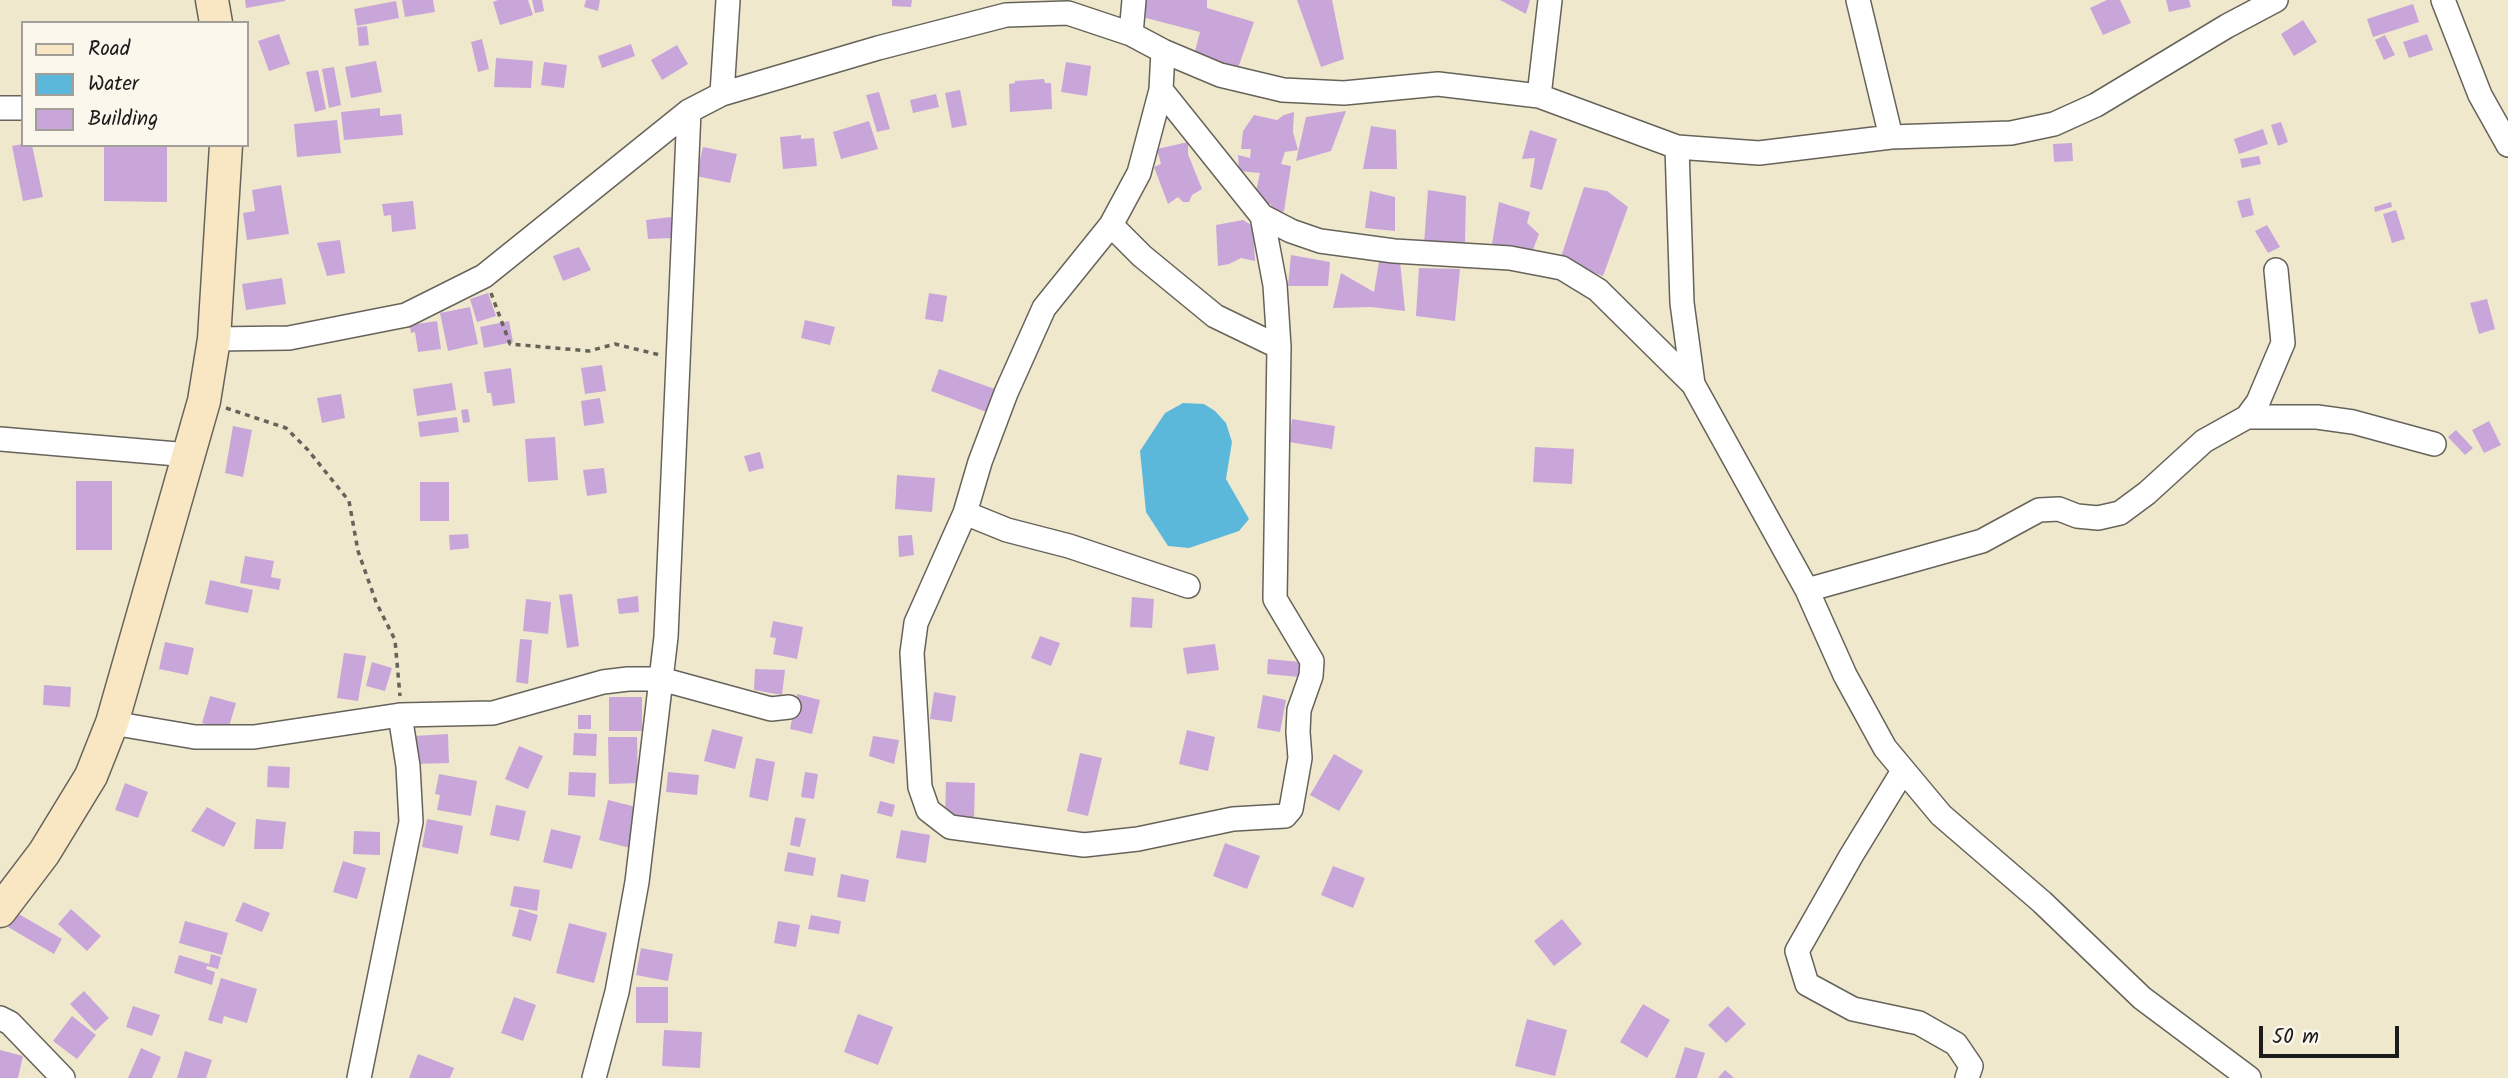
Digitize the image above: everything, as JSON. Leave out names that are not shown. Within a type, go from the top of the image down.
[{"type":"main road","points":[[212,0],[216,21]]},
{"type":"main road","points":[[0,911],[44,853],[91,776],[112,723],[204,401],[214,340],[226,147]]},
{"type":"street","points":[[722,94],[728,0]]},
{"type":"street","points":[[1068,13],[1088,0]]},
{"type":"street","points":[[1131,34],[1134,0]]},
{"type":"street","points":[[1539,96],[1550,0]]},
{"type":"street","points":[[1858,0],[1891,137]]},
{"type":"street","points":[[214,340],[289,338],[406,315],[484,276],[689,111],[722,94],[878,48],[1006,15],[1068,13],[1131,34],[1220,75],[1283,90],[1344,93],[1438,83],[1539,96],[1677,147],[1759,153],[1891,137],[2011,133],[2054,124],[2096,105],[2227,26],[2276,0]]},
{"type":"street","points":[[2443,0],[2480,95],[2508,145]]},
{"type":"street","points":[[1163,51],[1161,90],[1139,173],[1111,225],[1044,308],[1006,393],[980,462],[965,513],[916,623],[912,653],[920,787],[928,810],[950,827],[1084,845],[1138,839],[1233,820],[1285,816],[1290,808],[1300,758],[1299,710],[1311,676],[1312,661],[1275,599],[1279,347],[1275,285],[1262,216]]},
{"type":"street","points":[[1161,90],[1262,216],[1291,231],[1320,241],[1394,251],[1510,258],[1562,268],[1598,290],[1693,384],[1807,590],[1845,675],[1885,748],[1903,771],[1941,816],[2042,902],[2142,998],[2249,1078]]},
{"type":"street","points":[[0,108],[21,108]]},
{"type":"street","points":[[594,1078],[617,992],[637,882],[666,638],[689,111]]},
{"type":"street","points":[[1677,147],[1682,303],[1693,384]]},
{"type":"street","points":[[1111,225],[1142,256],[1215,316],[1279,347]]},
{"type":"street","points":[[1807,590],[1982,541],[2039,510],[2059,509],[2077,516],[2098,519],[2120,513],[2147,493],[2204,441],[2247,417],[2258,402],[2283,343],[2276,270]]},
{"type":"street","points":[[2247,417],[2317,417],[2353,422],[2434,444]]},
{"type":"street","points":[[3,443],[189,455]]},
{"type":"street","points":[[965,513],[1007,530],[1069,546],[1188,586]]},
{"type":"street","points":[[112,723],[195,737],[254,737],[400,715],[493,713],[603,682],[628,678],[661,679],[771,709],[789,707]]},
{"type":"street","points":[[359,1078],[411,822],[408,766],[400,715]]},
{"type":"street","points":[[1903,771],[1797,951],[1807,984],[1853,1009],[1919,1023],[1956,1044],[1971,1066],[1967,1078]]},
{"type":"street","points":[[0,1018],[10,1023],[63,1078]]},
{"type":"path","points":[[484,276],[510,344],[589,351],[615,344],[679,360]]},
{"type":"path","points":[[204,401],[286,428],[308,450],[349,501],[358,551],[376,602],[395,640],[400,679],[400,715]]},
{"type":"water","points":[[1183,403],[1204,404],[1226,423],[1232,442],[1226,479],[1249,519],[1239,531],[1189,548],[1168,546],[1146,512],[1140,451],[1165,413]]},
{"type":"building","points":[[245,0],[285,0],[285,1],[246,8]]},
{"type":"building","points":[[402,0],[433,0],[435,12],[405,17]]},
{"type":"building","points":[[528,0],[533,15],[500,25],[493,2]]},
{"type":"building","points":[[532,0],[542,0],[544,11],[535,13]]},
{"type":"building","points":[[586,0],[600,0],[598,11],[584,7]]},
{"type":"building","points":[[892,0],[912,0],[911,7],[892,6]]},
{"type":"building","points":[[1144,0],[1207,0],[1207,8],[1254,22],[1237,71],[1194,55],[1200,32],[1146,18]]},
{"type":"building","points":[[1297,0],[1332,0],[1344,59],[1321,67]]},
{"type":"building","points":[[1500,0],[1530,0],[1526,14]]},
{"type":"building","points":[[2107,0],[2120,0],[2131,23],[2103,35],[2090,8]]},
{"type":"building","points":[[2166,0],[2189,0],[2191,7],[2169,12]]},
{"type":"building","points":[[396,1],[399,18],[357,26],[354,9]]},
{"type":"building","points":[[2413,4],[2419,22],[2373,37],[2367,19]]},
{"type":"building","points":[[2303,20],[2317,42],[2294,56],[2281,34]]},
{"type":"building","points":[[367,26],[369,45],[359,46],[357,27]]},
{"type":"building","points":[[279,34],[290,64],[269,71],[258,41]]},
{"type":"building","points":[[2427,34],[2433,50],[2409,58],[2403,42]]},
{"type":"building","points":[[2385,35],[2395,55],[2384,60],[2375,40]]},
{"type":"building","points":[[482,39],[489,69],[478,72],[471,42]]},
{"type":"building","points":[[631,44],[635,56],[602,68],[598,56]]},
{"type":"building","points":[[677,45],[688,64],[662,80],[651,60]]},
{"type":"building","points":[[496,58],[533,61],[531,88],[494,87]]},
{"type":"building","points":[[376,61],[382,92],[351,98],[345,67]]},
{"type":"building","points":[[544,62],[567,65],[564,88],[541,85]]},
{"type":"building","points":[[1066,62],[1091,66],[1087,96],[1061,92]]},
{"type":"building","points":[[334,67],[341,105],[329,108],[322,69]]},
{"type":"building","points":[[318,70],[326,109],[315,112],[306,72]]},
{"type":"building","points":[[1044,79],[1045,83],[1051,83],[1052,109],[1010,112],[1009,84],[1015,81]]},
{"type":"building","points":[[960,90],[967,125],[952,128],[945,93]]},
{"type":"building","points":[[879,92],[890,129],[877,132],[866,95]]},
{"type":"building","points":[[936,94],[939,107],[913,113],[910,100]]},
{"type":"building","points":[[380,108],[380,116],[401,114],[403,135],[344,140],[341,112]]},
{"type":"building","points":[[1346,111],[1331,151],[1296,161],[1306,117]]},
{"type":"building","points":[[1294,112],[1293,132],[1298,150],[1285,152],[1281,164],[1291,166],[1284,211],[1272,216],[1271,204],[1253,205],[1260,173],[1239,171],[1238,155],[1250,158],[1251,149],[1241,149],[1243,131],[1254,115],[1277,120]]},
{"type":"building","points":[[337,120],[341,153],[297,157],[294,124]]},
{"type":"building","points":[[869,121],[878,149],[841,159],[833,132]]},
{"type":"building","points":[[2281,122],[2288,142],[2278,146],[2271,125]]},
{"type":"building","points":[[1371,126],[1396,130],[1397,169],[1363,169]]},
{"type":"building","points":[[2263,129],[2268,144],[2239,154],[2234,139]]},
{"type":"building","points":[[1530,130],[1557,139],[1542,190],[1530,187],[1535,158],[1522,159]]},
{"type":"building","points":[[801,135],[801,139],[814,138],[817,166],[783,169],[780,137]]},
{"type":"building","points":[[1188,142],[1188,154],[1202,189],[1192,195],[1189,202],[1183,202],[1178,197],[1168,204],[1154,167],[1161,164],[1157,149]]},
{"type":"building","points":[[2072,143],[2073,161],[2054,162],[2053,144]]},
{"type":"building","points":[[12,146],[32,147],[43,197],[23,201]]},
{"type":"building","points":[[104,147],[167,147],[167,202],[104,201]]},
{"type":"building","points":[[703,147],[737,154],[730,183],[696,176]]},
{"type":"building","points":[[2259,156],[2261,164],[2242,168],[2240,159]]},
{"type":"building","points":[[281,185],[289,234],[247,240],[243,213],[255,211],[252,190]]},
{"type":"building","points":[[1584,187],[1607,191],[1628,207],[1603,276],[1560,260]]},
{"type":"building","points":[[1428,190],[1466,196],[1465,242],[1424,244]]},
{"type":"building","points":[[1370,191],[1395,197],[1395,231],[1365,228]]},
{"type":"building","points":[[2250,198],[2254,215],[2242,218],[2237,201]]},
{"type":"building","points":[[413,201],[416,229],[392,232],[391,215],[384,216],[382,204]]},
{"type":"building","points":[[1499,202],[1530,212],[1527,223],[1539,234],[1531,255],[1491,250]]},
{"type":"building","points":[[2391,202],[2392,207],[2375,212],[2374,207]]},
{"type":"building","points":[[2396,210],[2405,239],[2392,243],[2383,214]]},
{"type":"building","points":[[671,217],[673,238],[648,239],[646,220]]},
{"type":"building","points":[[1243,220],[1253,226],[1255,261],[1241,258],[1218,266],[1216,225]]},
{"type":"building","points":[[2267,225],[2280,247],[2268,253],[2255,231]]},
{"type":"building","points":[[340,240],[345,273],[327,276],[317,243]]},
{"type":"building","points":[[579,247],[591,270],[563,281],[553,256]]},
{"type":"building","points":[[1291,255],[1330,262],[1328,286],[1288,286]]},
{"type":"building","points":[[1400,261],[1405,311],[1371,307],[1333,308],[1341,273],[1374,292],[1379,262]]},
{"type":"building","points":[[1419,268],[1460,269],[1455,321],[1416,316]]},
{"type":"building","points":[[282,278],[286,304],[246,310],[242,284]]},
{"type":"building","points":[[488,293],[496,316],[477,322],[470,299]]},
{"type":"building","points":[[929,293],[947,296],[943,322],[925,319]]},
{"type":"building","points":[[2487,299],[2495,329],[2479,334],[2470,303]]},
{"type":"building","points":[[470,307],[478,344],[448,351],[440,313]]},
{"type":"building","points":[[805,320],[835,327],[830,345],[801,338]]},
{"type":"building","points":[[437,321],[441,349],[418,352],[415,332],[411,333],[410,325]]},
{"type":"building","points":[[509,321],[513,342],[484,348],[480,327]]},
{"type":"building","points":[[602,365],[606,391],[585,394],[581,368]]},
{"type":"building","points":[[511,368],[515,403],[493,406],[491,393],[487,393],[484,372]]},
{"type":"building","points":[[939,369],[1006,393],[997,416],[931,391]]},
{"type":"building","points":[[452,383],[456,410],[417,416],[413,389]]},
{"type":"building","points":[[341,394],[345,418],[322,423],[317,398]]},
{"type":"building","points":[[600,398],[604,423],[584,426],[581,401]]},
{"type":"building","points":[[468,409],[470,422],[463,423],[461,410]]},
{"type":"building","points":[[457,417],[459,432],[420,437],[418,422]]},
{"type":"building","points":[[1292,419],[1335,426],[1332,449],[1289,442]]},
{"type":"building","points":[[2489,421],[2501,445],[2484,453],[2472,430]]},
{"type":"building","points":[[233,426],[252,430],[243,477],[225,473]]},
{"type":"building","points":[[2456,430],[2473,448],[2465,455],[2448,437]]},
{"type":"building","points":[[555,437],[558,480],[528,482],[525,439]]},
{"type":"building","points":[[1535,447],[1574,449],[1572,484],[1533,482]]},
{"type":"building","points":[[760,452],[764,468],[749,472],[744,456]]},
{"type":"building","points":[[604,468],[607,493],[587,496],[583,470]]},
{"type":"building","points":[[897,475],[935,478],[932,512],[895,509]]},
{"type":"building","points":[[76,481],[112,481],[112,550],[76,550]]},
{"type":"building","points":[[420,482],[449,482],[449,521],[420,521]]},
{"type":"building","points":[[468,534],[469,548],[450,550],[449,535]]},
{"type":"building","points":[[912,535],[914,555],[899,557],[898,536]]},
{"type":"building","points":[[245,556],[274,561],[271,577],[281,579],[279,590],[240,583]]},
{"type":"building","points":[[210,580],[253,590],[248,613],[205,604]]},
{"type":"building","points":[[572,594],[579,646],[567,648],[559,595]]},
{"type":"building","points":[[638,596],[639,612],[619,614],[617,599]]},
{"type":"building","points":[[1132,597],[1154,599],[1152,628],[1130,627]]},
{"type":"building","points":[[526,599],[551,602],[548,634],[523,631]]},
{"type":"building","points":[[773,621],[803,627],[797,659],[773,654],[776,638],[770,637]]},
{"type":"building","points":[[1040,636],[1060,643],[1051,666],[1031,658]]},
{"type":"building","points":[[520,639],[532,640],[528,684],[516,682]]},
{"type":"building","points":[[165,642],[194,648],[188,675],[159,669]]},
{"type":"building","points":[[1215,644],[1219,670],[1187,674],[1183,648]]},
{"type":"building","points":[[344,653],[366,656],[358,701],[337,698]]},
{"type":"building","points":[[1268,659],[1300,662],[1299,677],[1267,674]]},
{"type":"building","points":[[372,662],[392,668],[385,691],[366,686]]},
{"type":"building","points":[[755,669],[785,670],[782,695],[754,690]]},
{"type":"building","points":[[44,685],[71,687],[70,707],[43,705]]},
{"type":"building","points":[[934,692],[956,696],[952,722],[930,719]]},
{"type":"building","points":[[797,694],[820,700],[812,734],[790,729]]},
{"type":"building","points":[[1263,695],[1286,700],[1280,732],[1257,728]]},
{"type":"building","points":[[210,696],[236,703],[228,730],[202,723]]},
{"type":"building","points":[[609,697],[642,697],[642,731],[609,731]]},
{"type":"building","points":[[578,715],[591,715],[591,729],[578,729]]},
{"type":"building","points":[[712,729],[743,737],[735,769],[704,761]]},
{"type":"building","points":[[1187,730],[1215,737],[1208,771],[1179,764]]},
{"type":"building","points":[[574,733],[597,734],[596,756],[573,755]]},
{"type":"building","points":[[448,734],[449,763],[414,764],[413,736]]},
{"type":"building","points":[[873,736],[899,740],[894,764],[869,756]]},
{"type":"building","points":[[608,737],[637,737],[638,783],[609,784]]},
{"type":"building","points":[[519,746],[543,756],[528,789],[505,779]]},
{"type":"building","points":[[1080,753],[1102,758],[1088,816],[1067,811]]},
{"type":"building","points":[[1334,754],[1363,771],[1339,811],[1310,795]]},
{"type":"building","points":[[756,758],[775,762],[768,801],[749,797]]},
{"type":"building","points":[[268,766],[290,767],[289,788],[267,787]]},
{"type":"building","points":[[569,772],[596,773],[595,797],[568,795]]},
{"type":"building","points":[[668,772],[699,775],[697,795],[666,792]]},
{"type":"building","points":[[805,772],[818,774],[814,799],[801,797]]},
{"type":"building","points":[[439,774],[477,781],[471,816],[437,810],[440,795],[435,794]]},
{"type":"building","points":[[946,782],[975,783],[974,818],[945,817]]},
{"type":"building","points":[[125,783],[148,792],[138,818],[115,810]]},
{"type":"building","points":[[608,800],[640,808],[630,848],[599,840]]},
{"type":"building","points":[[880,801],[895,805],[892,817],[877,813]]},
{"type":"building","points":[[496,805],[526,811],[519,841],[490,835]]},
{"type":"building","points":[[207,807],[236,823],[224,847],[191,831]]},
{"type":"building","points":[[795,817],[806,819],[800,847],[790,845]]},
{"type":"building","points":[[256,819],[286,822],[283,849],[254,849]]},
{"type":"building","points":[[427,819],[463,826],[458,854],[422,847]]},
{"type":"building","points":[[551,829],[581,836],[572,869],[543,862]]},
{"type":"building","points":[[901,830],[930,835],[926,863],[896,858]]},
{"type":"building","points":[[354,831],[380,832],[380,855],[353,854]]},
{"type":"building","points":[[1225,843],[1260,856],[1247,889],[1213,876]]},
{"type":"building","points":[[788,852],[816,858],[813,876],[784,871]]},
{"type":"building","points":[[343,861],[366,868],[357,899],[333,892]]},
{"type":"building","points":[[1333,866],[1365,878],[1353,908],[1321,895]]},
{"type":"building","points":[[841,874],[869,880],[865,902],[837,897]]},
{"type":"building","points":[[514,886],[540,890],[537,911],[510,906]]},
{"type":"building","points":[[243,902],[270,913],[262,932],[235,921]]},
{"type":"building","points":[[71,909],[101,936],[87,951],[58,924]]},
{"type":"building","points":[[519,909],[538,915],[531,941],[512,936]]},
{"type":"building","points":[[17,913],[62,939],[54,954],[8,927]]},
{"type":"building","points":[[811,915],[841,921],[839,934],[808,929]]},
{"type":"building","points":[[1562,919],[1582,944],[1554,966],[1534,941]]},
{"type":"building","points":[[185,921],[228,933],[222,955],[179,943]]},
{"type":"building","points":[[778,921],[800,925],[796,947],[774,943]]},
{"type":"building","points":[[569,923],[607,933],[594,983],[556,973]]},
{"type":"building","points":[[641,948],[673,954],[668,981],[636,975]]},
{"type":"building","points":[[211,954],[221,957],[218,969],[207,966],[206,969],[215,972],[212,985],[174,973],[179,955],[209,964]]},
{"type":"building","points":[[221,978],[257,989],[247,1023],[224,1016],[222,1024],[208,1020]]},
{"type":"building","points":[[636,987],[668,987],[668,1023],[636,1023]]},
{"type":"building","points":[[84,991],[109,1018],[95,1031],[70,1004]]},
{"type":"building","points":[[514,997],[536,1005],[523,1041],[501,1033]]},
{"type":"building","points":[[1643,1004],[1670,1020],[1647,1058],[1620,1042]]},
{"type":"building","points":[[133,1006],[160,1015],[152,1036],[126,1027]]},
{"type":"building","points":[[1728,1006],[1746,1024],[1726,1043],[1708,1025]]},
{"type":"building","points":[[858,1014],[893,1027],[878,1065],[844,1052]]},
{"type":"building","points":[[72,1016],[96,1035],[77,1059],[53,1041]]},
{"type":"building","points":[[1527,1019],[1567,1030],[1555,1076],[1515,1066]]},
{"type":"building","points":[[664,1030],[702,1032],[700,1068],[662,1066]]},
{"type":"building","points":[[1685,1047],[1705,1053],[1697,1078],[1675,1078]]},
{"type":"building","points":[[141,1048],[161,1057],[152,1078],[128,1078]]},
{"type":"building","points":[[0,1050],[23,1056],[18,1078],[0,1078]]},
{"type":"building","points":[[185,1051],[212,1060],[206,1078],[177,1078]]},
{"type":"building","points":[[418,1054],[454,1068],[450,1078],[409,1078]]},
{"type":"building","points":[[1725,1070],[1734,1078],[1718,1078]]}]
